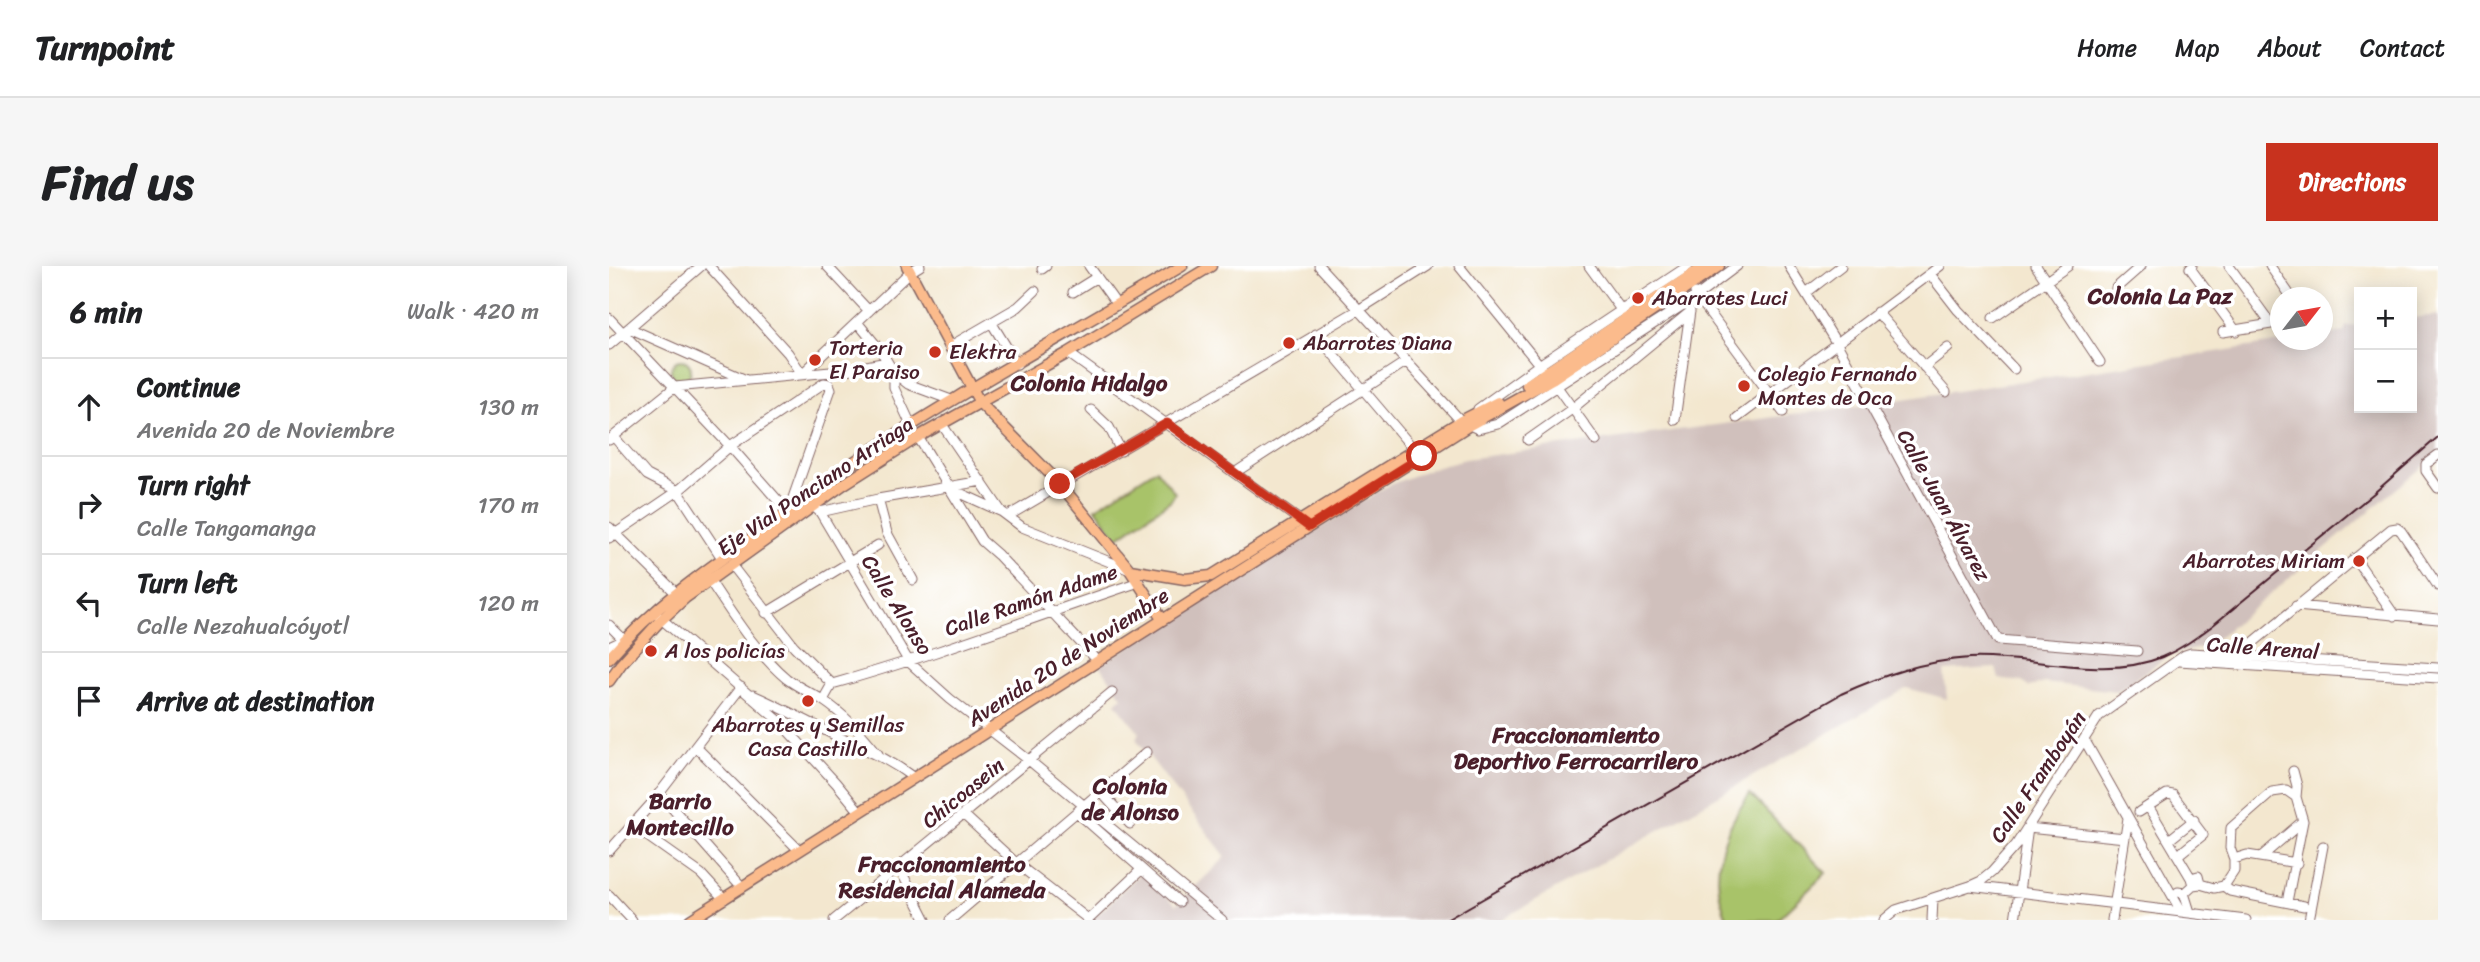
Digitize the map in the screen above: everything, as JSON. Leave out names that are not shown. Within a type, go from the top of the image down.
[{"type":"main road","name":"Eje Vial Ponciano Arriaga","points":[[609,681],[675,592],[788,512],[837,473],[951,400],[1182,266]]},
{"type":"main road","name":"Eje Vial Ponciano Arriaga","points":[[609,658],[624,640],[817,510],[844,484],[941,423],[1068,353],[1211,266]]},
{"type":"main road","name":"Avenida 20 de Noviembre","points":[[689,920],[991,730],[1467,421],[1549,376],[1705,266]]},
{"type":"main road","name":"Avenida 20 de Noviembre","points":[[1686,278],[1719,266]]},
{"type":"main road","points":[[912,268],[949,347],[980,403],[1060,484],[1130,570],[1162,619]]},
{"type":"main road","name":"Avenida 20 de Noviembre","points":[[1130,570],[1185,579],[1202,579],[1220,572],[1305,524]]},
{"type":"street","points":[[609,345],[701,266]]},
{"type":"street","points":[[709,266],[788,353],[802,374]]},
{"type":"street","points":[[827,266],[869,311]]},
{"type":"street","points":[[1089,266],[1117,305]]},
{"type":"street","points":[[1319,266],[1467,421]]},
{"type":"street","points":[[1005,514],[1121,451],[1428,266]]},
{"type":"street","points":[[1459,266],[1549,376],[1596,441]]},
{"type":"street","points":[[1589,266],[1622,311]]},
{"type":"street","name":"Avenida 20 de Noviembre","points":[[1467,421],[1486,402],[1549,376],[1622,311],[1686,278],[1737,266]]},
{"type":"street","name":"Calle Juan Álvarez","points":[[1789,266],[1837,344],[1999,640],[2137,651]]},
{"type":"street","points":[[1806,293],[1841,266]]},
{"type":"street","points":[[2036,266],[2100,362]]},
{"type":"street","points":[[1993,318],[2068,266]]},
{"type":"street","points":[[2116,288],[2141,266]]},
{"type":"street","points":[[2192,266],[2189,268],[2236,331]]},
{"type":"street","points":[[2223,332],[2271,324],[2229,266]]},
{"type":"street","points":[[2270,266],[2284,287]]},
{"type":"street","points":[[802,374],[912,268]]},
{"type":"street","points":[[1737,418],[1934,269],[1958,310],[2014,369]]},
{"type":"street","points":[[1073,292],[1097,277]]},
{"type":"street","points":[[1675,420],[1690,312],[1686,278]]},
{"type":"street","points":[[1686,278],[1783,412]]},
{"type":"street","points":[[949,347],[1018,307],[1035,291]]},
{"type":"street","points":[[1528,440],[1571,409],[1690,312]]},
{"type":"street","points":[[1877,312],[1946,392]]},
{"type":"street","points":[[609,318],[626,330],[746,380]]},
{"type":"street","points":[[857,322],[894,373],[908,384],[951,400]]},
{"type":"street","points":[[992,323],[1017,364]]},
{"type":"street","points":[[626,330],[788,512],[831,389],[829,384]]},
{"type":"street","points":[[1316,334],[1417,453]]},
{"type":"street","points":[[1924,367],[1948,348]]},
{"type":"street","points":[[1068,353],[1305,524]]},
{"type":"street","points":[[1236,472],[1407,361]]},
{"type":"street","points":[[722,558],[678,491],[647,475],[611,438],[675,387],[841,371],[887,362]]},
{"type":"street","points":[[829,384],[841,371]]},
{"type":"street","points":[[894,373],[894,388],[911,425]]},
{"type":"street","points":[[675,592],[611,533],[678,491],[730,446],[824,383],[829,384]]},
{"type":"street","points":[[1091,410],[1109,427],[1121,451]]},
{"type":"street","points":[[941,423],[1005,514]]},
{"type":"street","points":[[918,437],[982,541],[1097,660]]},
{"type":"street","points":[[2438,455],[2426,464],[2425,471],[2438,488]]},
{"type":"street","points":[[817,510],[982,481]]},
{"type":"street","points":[[948,487],[1005,514],[1022,527],[1130,570]]},
{"type":"street","points":[[878,499],[887,533],[913,580]]},
{"type":"street","name":"Calle Alonso","points":[[817,510],[909,662],[950,699],[1030,761],[1179,902]]},
{"type":"street","points":[[2238,655],[2391,528],[2397,528],[2438,586]]},
{"type":"street","points":[[766,613],[878,545]]},
{"type":"street","points":[[2355,558],[2395,616]]},
{"type":"street","points":[[732,566],[766,613],[832,684],[823,700]]},
{"type":"street","points":[[710,581],[766,658],[787,678],[809,694],[823,700],[862,733],[878,754]]},
{"type":"street","name":"Calle Ramón Adame","points":[[832,684],[909,662],[1139,582]]},
{"type":"street","points":[[2296,606],[2438,619]]},
{"type":"street","points":[[658,616],[779,721],[860,812]]},
{"type":"street","points":[[609,625],[624,640],[609,647]]},
{"type":"street","name":"Calle Arenal","points":[[2179,661],[2191,653],[2438,668]]},
{"type":"street","name":"Calle Arenal","points":[[2179,661],[2438,678]]},
{"type":"street","name":"Calle Framboyán","points":[[1884,920],[1896,909],[1982,881],[2017,845],[2093,724],[2108,708],[2179,661]]},
{"type":"street","points":[[609,851],[633,826],[743,689]]},
{"type":"street","points":[[743,689],[878,754],[914,778]]},
{"type":"street","name":"Chicoasein","points":[[834,920],[1112,692]]},
{"type":"street","points":[[2084,738],[2170,892],[2186,912]]},
{"type":"street","points":[[696,747],[799,850]]},
{"type":"street","points":[[950,920],[1147,752]]},
{"type":"street","points":[[2287,902],[2297,863],[2303,821],[2296,797],[2293,771]]},
{"type":"street","points":[[2148,806],[2195,882],[2214,888],[2224,886],[2234,870],[2230,848],[2231,828],[2272,792],[2286,790],[2296,797]]},
{"type":"street","points":[[1101,792],[1130,824]]},
{"type":"street","points":[[659,793],[742,887]]},
{"type":"street","points":[[2139,812],[2170,793],[2202,832],[2201,837],[2178,855]]},
{"type":"street","name":"Calle Alonso","points":[[1081,809],[1126,841],[1222,920]]},
{"type":"street","points":[[964,815],[1016,863],[1088,920],[1142,869]]},
{"type":"street","points":[[2112,920],[2129,818]]},
{"type":"street","points":[[2168,840],[2194,820]]},
{"type":"street","points":[[2261,857],[2303,821]]},
{"type":"street","points":[[633,826],[701,874],[724,900]]},
{"type":"street","points":[[2015,920],[2028,828],[2125,838]]},
{"type":"street","points":[[2309,920],[2323,846]]},
{"type":"street","points":[[2234,859],[2247,855],[2297,863]]},
{"type":"street","points":[[899,867],[926,920]]},
{"type":"street","points":[[2170,892],[2184,893],[2195,882]]},
{"type":"street","points":[[1970,886],[2186,912],[2211,918],[2246,920]]},
{"type":"street","points":[[2224,886],[2230,891],[2304,906]]},
{"type":"street","points":[[2184,893],[2186,912]]},
{"type":"street","points":[[609,895],[632,920]]},
{"type":"street","points":[[1932,920],[1933,899]]},
{"type":"shaded area","points":[[2438,315],[2438,454],[2208,646],[2170,655],[2117,691],[2045,683],[2029,687],[2022,682],[1999,679],[1996,668],[1944,671],[1947,699],[1907,688],[1501,920],[1092,920],[1142,872],[1176,905],[1226,857],[1136,739],[1139,732],[1116,703],[1122,697],[1100,665],[1387,486],[1465,459],[1864,405],[2270,344],[2270,350],[2333,350],[2333,334],[2345,332],[2345,327],[2354,326],[2354,413],[2417,413],[2417,317]]},
{"type":"green space","points":[[681,360],[688,363],[691,370],[688,377],[681,380],[674,377],[671,370],[674,363]]},
{"type":"green space","points":[[1156,469],[1175,493],[1171,500],[1117,538],[1096,508]]},
{"type":"green space","points":[[1750,794],[1826,873],[1777,920],[1728,920],[1722,903],[1718,871],[1721,854],[1732,823]]},
{"type":"railway","points":[[1446,920],[1841,694],[1872,681],[1920,666],[1970,658],[2116,667],[2140,664],[2169,654],[2212,626],[2438,437]]},
{"type":"place","name":"Abarrotes Luci","points":[[1638,298]]},
{"type":"place","name":"Abarrotes Diana","points":[[1289,343]]},
{"type":"place","name":"Elektra","points":[[935,352]]},
{"type":"place","name":"Torteria El Paraiso","points":[[815,360]]},
{"type":"place","name":"Colegio Fernando Montes de Oca","points":[[1744,386]]},
{"type":"place","name":"Abarrotes Miriam","points":[[2359,561]]},
{"type":"place","name":"A los policías","points":[[651,651]]},
{"type":"place","name":"Abarrotes y Semillas Casa Castillo","points":[[808,701]]},
{"type":"district","name":"Colonia La Paz","points":[[2160,296]]},
{"type":"district","name":"Colonia Hidalgo","points":[[1089,383]]},
{"type":"district","name":"Fraccionamiento Deportivo Ferrocarrilero","points":[[1576,748]]},
{"type":"district","name":"Colonia de Alonso","points":[[1130,799]]},
{"type":"district","name":"Barrio Montecillo","points":[[680,814]]},
{"type":"district","name":"Fraccionamiento Residencial Alameda","points":[[942,877]]},
{"type":"route","points":[[1060,484],[1167,423],[1309,527],[1422,456]]}]
